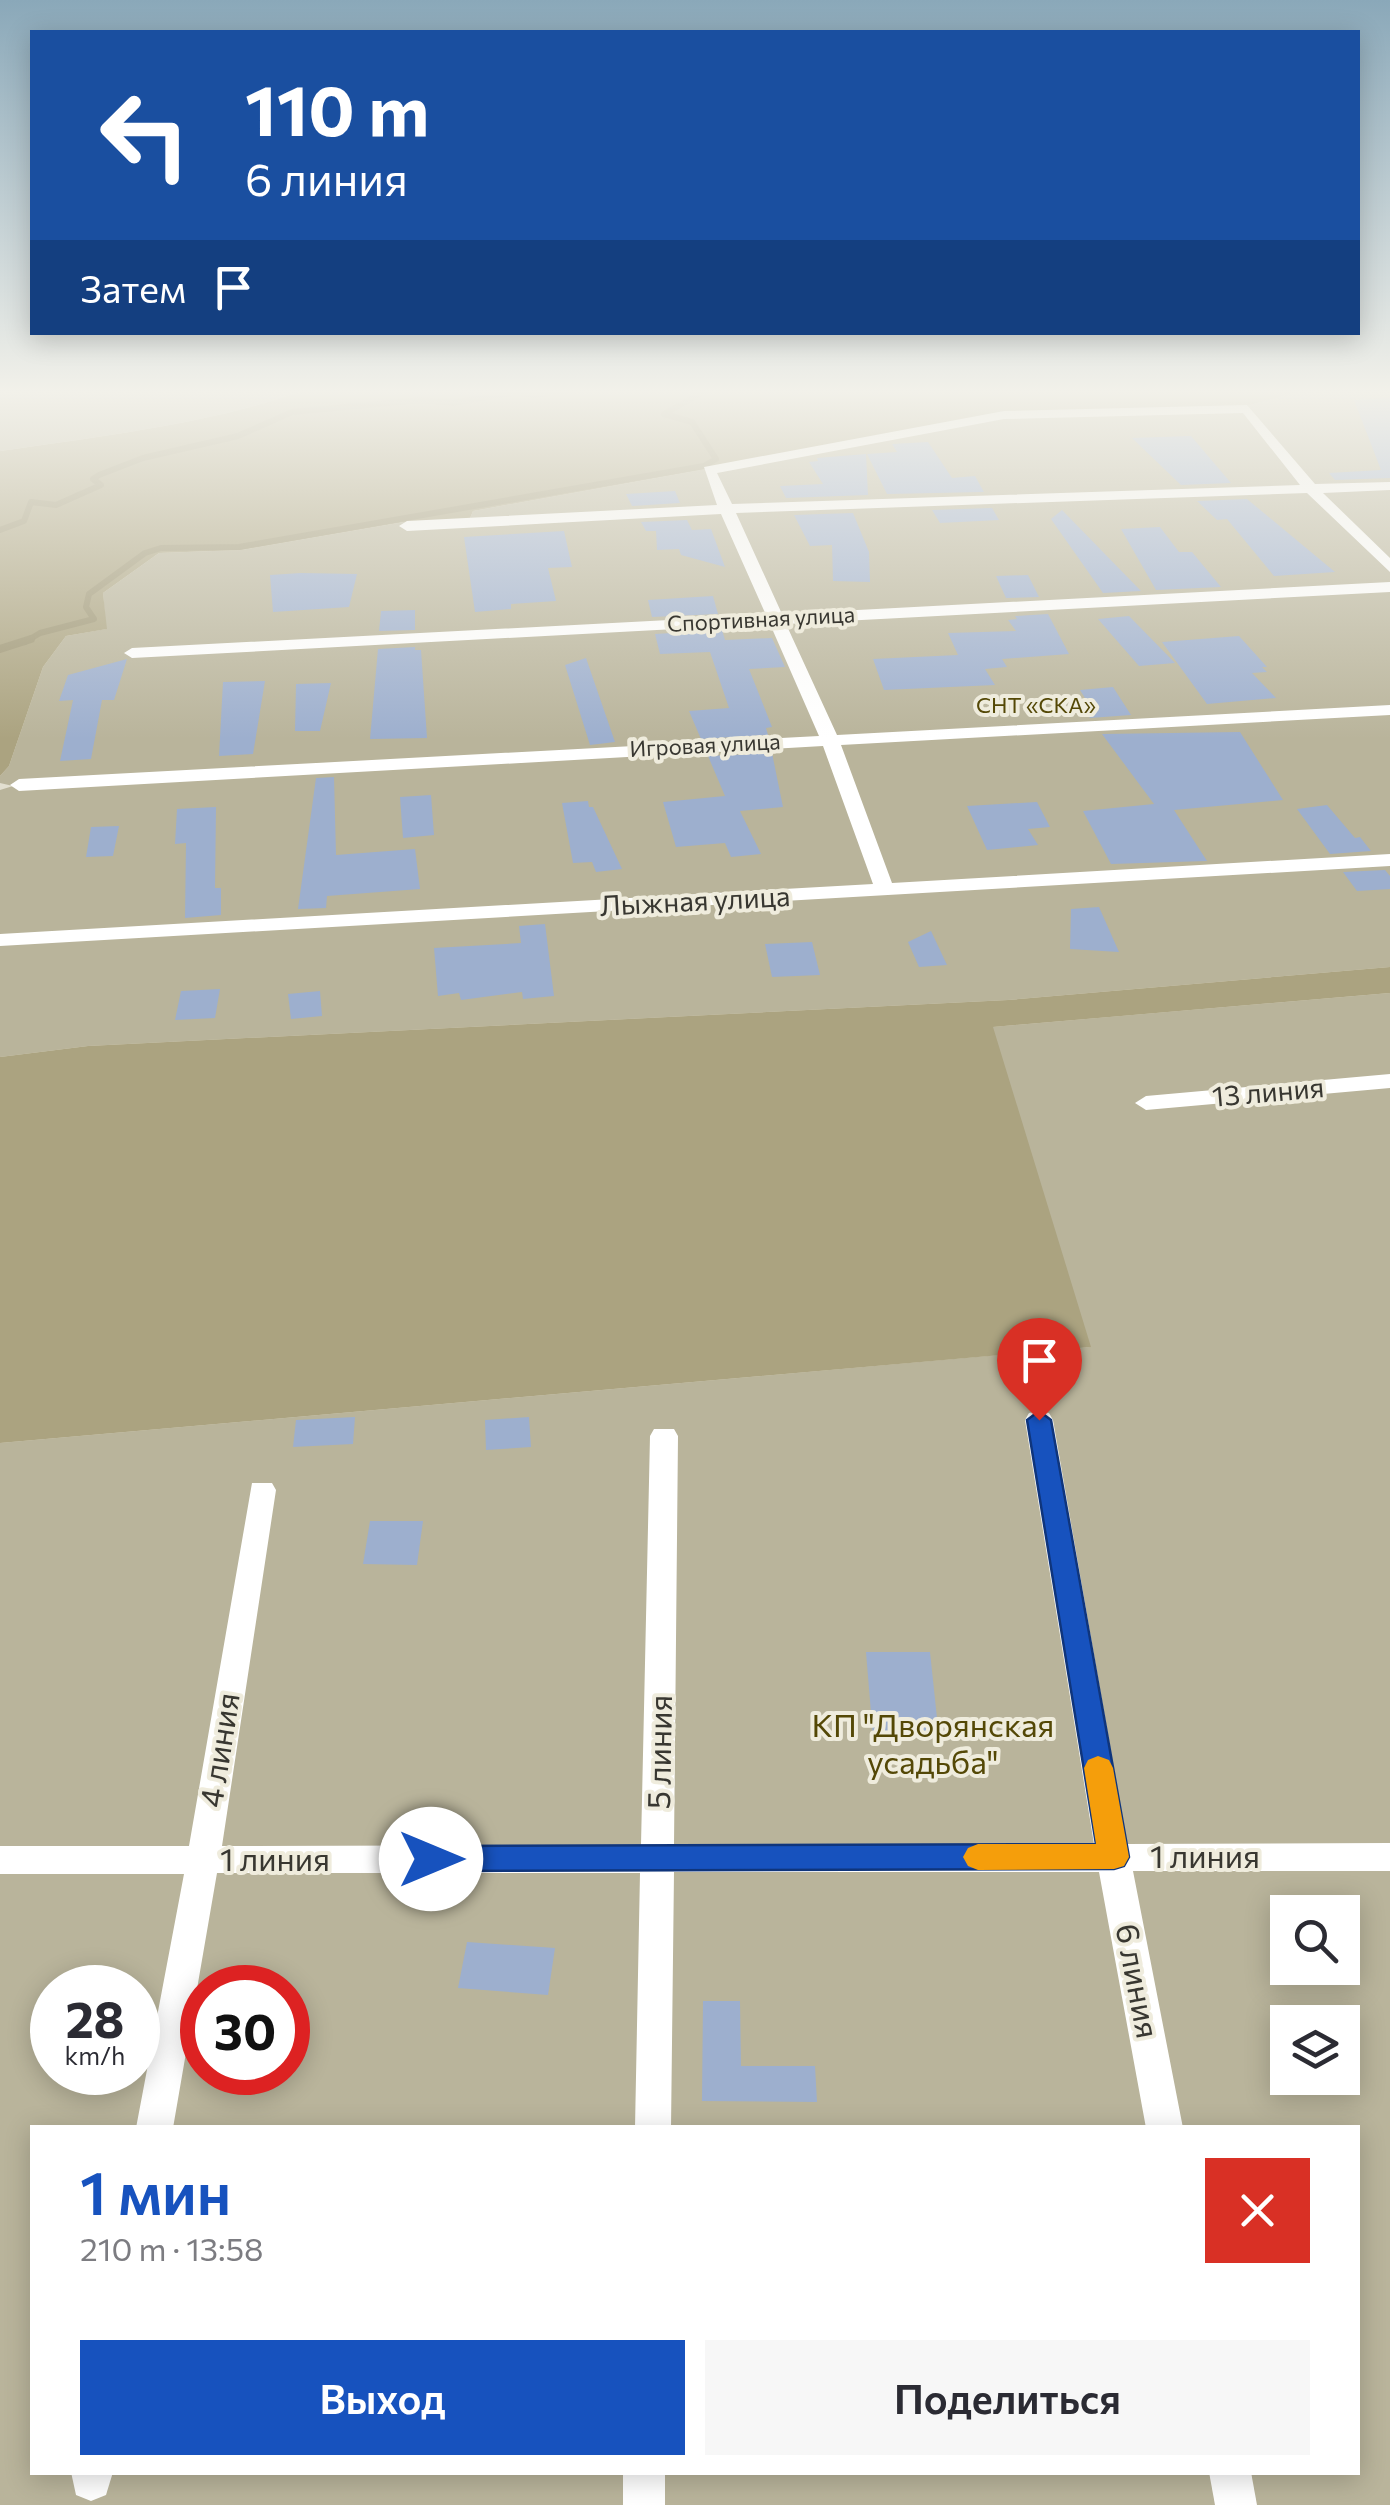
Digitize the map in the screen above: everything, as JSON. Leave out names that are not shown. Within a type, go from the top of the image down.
[{"type":"street","points":[[726,505],[829,738],[885,890]]},
{"type":"street","points":[[407,526],[842,505]]},
{"type":"street","points":[[1328,505],[1390,567]]},
{"type":"street","name":"Спортивная улица","points":[[132,653],[1390,586]]},
{"type":"street","name":"Игровая улица","points":[[19,785],[1390,710]]},
{"type":"street","name":"Лыжная улица","points":[[0,940],[1390,860]]},
{"type":"street","name":"13 линия","points":[[1146,1104],[1390,1081]]},
{"type":"street","name":"6 линия","points":[[1039,1420],[1164,2125]]},
{"type":"street","name":"5 линия","points":[[653,2125],[664,1436]]},
{"type":"street","name":"4 линия","points":[[155,2125],[203,1860],[262,1490]]},
{"type":"street","name":"1 линия","points":[[0,1860],[1390,1857]]},
{"type":"street","points":[[644,2475],[644,2505]]},
{"type":"street","points":[[1231,2475],[1236,2505]]},
{"type":"green space","name":"СНТ «СКА»","points":[[507,505],[1390,505],[1390,967],[1008,1000],[88,1046],[0,1057],[0,790],[13,786],[0,783],[0,776],[9,766],[43,667],[66,636],[106,629],[103,593],[159,553],[241,550],[404,522],[468,523],[473,511]]},
{"type":"green space","name":"КП \"Дворянская усадьба\"","points":[[1390,993],[1390,2505],[0,2505],[0,1443],[1090,1347],[992,1027]]},
{"type":"shaded area","points":[[0,505],[507,505],[473,511],[468,523],[404,522],[241,550],[159,553],[103,593],[107,629],[66,636],[43,667],[9,766],[0,776]]},
{"type":"shaded area","points":[[1390,967],[1390,993],[993,1027],[1091,1347],[0,1443],[0,1057],[88,1046],[1008,1000]]},
{"type":"building","points":[[1201,505],[1254,505],[1335,572],[1274,576],[1227,519],[1217,520]]},
{"type":"building","points":[[992,508],[999,520],[940,523],[932,510]]},
{"type":"building","points":[[1062,510],[1141,591],[1103,593],[1051,519]]},
{"type":"building","points":[[853,513],[869,552],[870,582],[833,581],[832,545],[810,546],[794,515]]},
{"type":"building","points":[[687,520],[692,530],[711,529],[725,567],[681,555],[679,549],[657,550],[656,531],[646,531],[641,522]]},
{"type":"building","points":[[1160,527],[1179,552],[1192,552],[1221,587],[1156,590],[1121,529]]},
{"type":"building","points":[[564,531],[572,567],[548,568],[556,601],[511,604],[511,609],[475,612],[464,537]]},
{"type":"building","points":[[357,574],[349,607],[273,612],[270,575]]},
{"type":"building","points":[[1028,575],[1039,597],[1006,598],[996,576]]},
{"type":"building","points":[[713,596],[718,614],[652,617],[648,600]]},
{"type":"building","points":[[415,610],[415,630],[379,631],[381,611]]},
{"type":"building","points":[[1048,614],[1069,654],[1002,659],[1007,667],[985,669],[995,685],[884,690],[873,659],[958,655],[948,633],[1016,631],[1008,620],[1017,619],[1015,616]]},
{"type":"building","points":[[1129,616],[1175,663],[1139,666],[1098,619]]},
{"type":"building","points":[[722,630],[725,640],[772,638],[785,667],[749,669],[772,727],[766,728],[768,735],[701,739],[689,711],[729,708],[710,652],[660,654],[655,634]]},
{"type":"building","points":[[1239,636],[1267,667],[1262,667],[1267,672],[1252,673],[1276,698],[1207,704],[1162,642]]},
{"type":"building","points":[[378,649],[421,650],[427,738],[370,739]]},
{"type":"building","points":[[586,658],[615,742],[590,745],[565,665]]},
{"type":"building","points":[[127,659],[114,700],[102,700],[91,759],[60,761],[73,700],[59,701],[68,675]]},
{"type":"building","points":[[265,681],[253,754],[219,756],[223,682]]},
{"type":"building","points":[[331,683],[320,731],[295,731],[296,684]]},
{"type":"building","points":[[1113,687],[1131,715],[1090,718],[1079,704],[1088,703],[1080,690]]},
{"type":"building","points":[[1240,732],[1283,800],[1174,810],[1207,861],[1111,864],[1083,811],[1154,804],[1102,734]]},
{"type":"building","points":[[772,753],[783,807],[740,811],[761,854],[731,857],[725,843],[676,847],[663,802],[725,796],[708,756]]},
{"type":"building","points":[[334,777],[336,855],[415,849],[420,889],[327,896],[326,908],[298,909],[316,778]]},
{"type":"building","points":[[431,795],[434,835],[403,838],[400,797]]},
{"type":"building","points":[[588,801],[622,869],[596,872],[592,862],[573,863],[562,803]]},
{"type":"building","points":[[1037,802],[1050,827],[1028,829],[1038,845],[987,850],[967,806]]},
{"type":"building","points":[[1327,805],[1371,851],[1330,854],[1297,809]]},
{"type":"building","points":[[216,807],[215,888],[221,888],[221,915],[185,918],[186,843],[175,844],[177,809]]},
{"type":"building","points":[[119,826],[113,856],[86,857],[91,827]]},
{"type":"building","points":[[1385,870],[1390,876],[1390,889],[1357,891],[1343,872]]},
{"type":"building","points":[[1099,907],[1119,952],[1070,949],[1071,909]]},
{"type":"building","points":[[545,924],[554,996],[523,999],[522,992],[461,1000],[459,993],[438,996],[434,948],[521,943],[519,926]]},
{"type":"building","points":[[931,931],[947,965],[919,967],[908,942]]},
{"type":"building","points":[[812,942],[820,975],[772,977],[765,944]]},
{"type":"building","points":[[220,989],[215,1018],[175,1020],[181,991]]},
{"type":"building","points":[[320,991],[322,1016],[291,1019],[288,994]]},
{"type":"building","points":[[355,1417],[353,1444],[293,1447],[296,1420]]},
{"type":"building","points":[[529,1417],[531,1447],[486,1450],[485,1420]]},
{"type":"building","points":[[370,1521],[423,1521],[417,1565],[363,1564]]},
{"type":"building","points":[[866,1652],[930,1652],[939,1737],[873,1737]]},
{"type":"building","points":[[467,1942],[555,1948],[548,1995],[458,1988]]},
{"type":"building","points":[[703,2001],[740,2001],[741,2066],[815,2066],[817,2102],[702,2101]]},
{"type":"waterway","points":[[0,530],[24,521],[30,505]]},
{"type":"waterway","points":[[29,640],[40,633],[94,619],[86,607],[89,594],[145,553],[161,548],[239,547],[481,505]]},
{"type":"waterway","points":[[0,649],[29,640]]},
{"type":"waterway","points":[[25,642],[29,640]]},
{"type":"slow traffic","points":[[978,1857],[1114,1857],[1098,1768]]},
{"type":"route","points":[[431,1859],[1114,1857],[1039,1420]]}]
